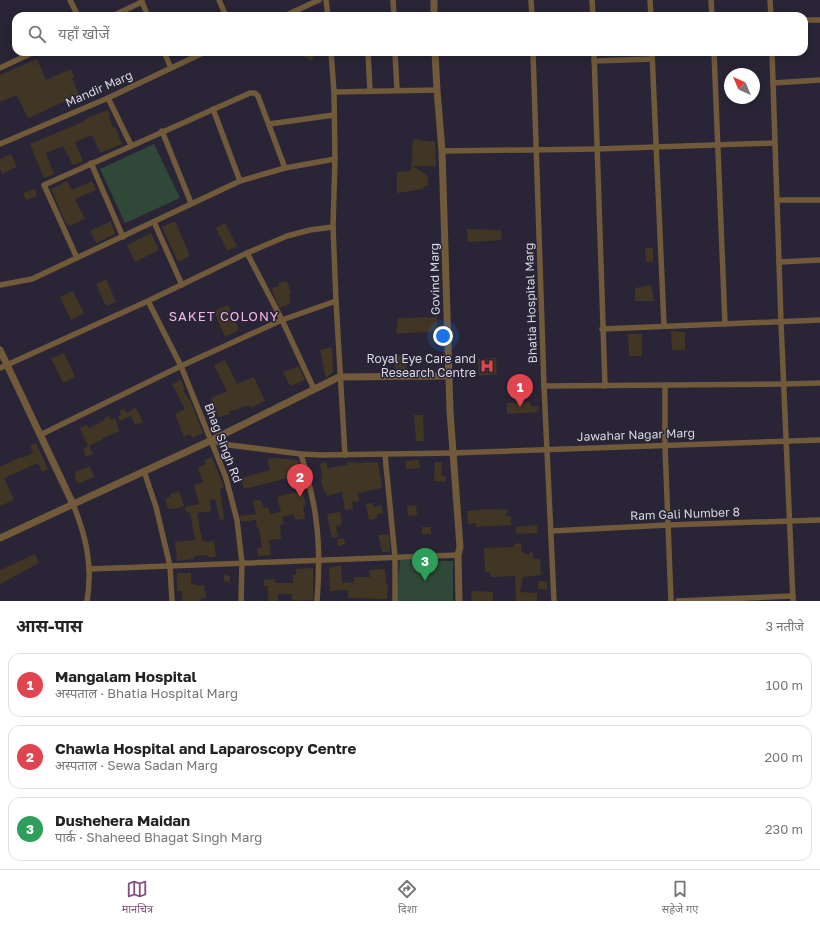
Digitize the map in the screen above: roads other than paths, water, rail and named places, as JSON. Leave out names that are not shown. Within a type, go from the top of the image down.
[{"type":"street","points":[[70,0],[76,12]]},
{"type":"street","points":[[219,0],[224,12]]},
{"type":"street","points":[[293,12],[319,0]]},
{"type":"street","points":[[326,0],[328,12]]},
{"type":"street","points":[[393,0],[394,12]]},
{"type":"street","points":[[434,0],[434,12]]},
{"type":"street","points":[[531,0],[532,12]]},
{"type":"street","points":[[592,0],[592,12]]},
{"type":"street","points":[[650,0],[651,12]]},
{"type":"street","points":[[711,0],[712,12]]},
{"type":"street","points":[[770,0],[771,12]]},
{"type":"street","points":[[120,12],[142,1],[146,12]]},
{"type":"street","points":[[808,20],[820,20]]},
{"type":"street","points":[[0,68],[26,56]]},
{"type":"street","points":[[166,56],[171,68]]},
{"type":"street","name":"Mandir Marg","points":[[0,144],[108,98],[196,56]]},
{"type":"street","points":[[331,56],[334,92],[335,159],[333,227],[345,455]]},
{"type":"street","points":[[368,56],[370,91]]},
{"type":"street","points":[[395,56],[397,90]]},
{"type":"street","name":"Govind Marg","points":[[435,56],[442,151],[448,376],[452,453],[460,547],[458,555],[459,601]]},
{"type":"street","name":"Bhatia Hospital Marg","points":[[533,56],[544,386],[554,601]]},
{"type":"street","points":[[594,56],[605,386]]},
{"type":"street","points":[[714,56],[725,324]]},
{"type":"street","points":[[678,601],[793,599],[778,262],[778,200],[774,143],[772,56]]},
{"type":"street","points":[[594,61],[652,59],[664,325]]},
{"type":"street","points":[[773,83],[820,80]]},
{"type":"street","points":[[334,92],[437,90]]},
{"type":"street","points":[[77,258],[44,185],[213,109],[250,93],[255,93],[258,96],[285,168]]},
{"type":"street","points":[[108,98],[131,145]]},
{"type":"street","points":[[213,109],[240,180]]},
{"type":"street","points":[[269,124],[334,115]]},
{"type":"street","points":[[162,132],[191,203]]},
{"type":"street","points":[[442,151],[597,149],[774,143]]},
{"type":"street","points":[[0,285],[32,279],[240,180],[285,168],[335,159]]},
{"type":"street","points":[[91,163],[123,237]]},
{"type":"street","points":[[778,200],[820,200]]},
{"type":"street","points":[[154,222],[182,285]]},
{"type":"street","points":[[4,366],[148,301],[247,253],[287,236],[310,230],[333,227]]},
{"type":"street","points":[[247,253],[282,320],[314,389]]},
{"type":"street","points":[[778,262],[820,260]]},
{"type":"street","name":"Bhag Singh Rd","points":[[148,301],[181,366],[226,478],[237,520],[242,564],[241,601]]},
{"type":"street","points":[[40,435],[181,366],[282,320],[336,301]]},
{"type":"street","points":[[602,329],[664,325],[820,320]]},
{"type":"street","points":[[0,350],[4,366],[40,435],[73,504],[82,528],[87,548],[89,569],[87,601]]},
{"type":"street","points":[[0,538],[212,440],[340,377],[448,376]]},
{"type":"street","points":[[544,386],[665,386],[820,383]]},
{"type":"street","points":[[665,386],[665,446],[671,601]]},
{"type":"street","name":"Jawahar Nagar Marg","points":[[212,440],[221,444],[301,454],[345,455],[452,453],[820,440]]},
{"type":"street","points":[[301,454],[310,485],[317,521],[319,561],[317,601]]},
{"type":"street","points":[[385,455],[395,557],[395,601]]},
{"type":"street","points":[[144,471],[156,507],[170,566],[172,601]]},
{"type":"street","name":"Ram Gali Number 8","points":[[551,531],[668,525],[820,520]]},
{"type":"street","points":[[89,569],[458,555]]},
{"type":"place","name":"Royal Eye Care and Research Centre","points":[[487,366]]},
{"type":"place","name":"Mangalam Hospital","points":[[520,407]]},
{"type":"place","name":"Chawla Hospital and Laparoscopy Centre","points":[[300,497]]},
{"type":"place","name":"Dushehera Maidan","points":[[425,581]]},
{"type":"district","name":"SAKET COLONY","points":[[224,316]]}]
